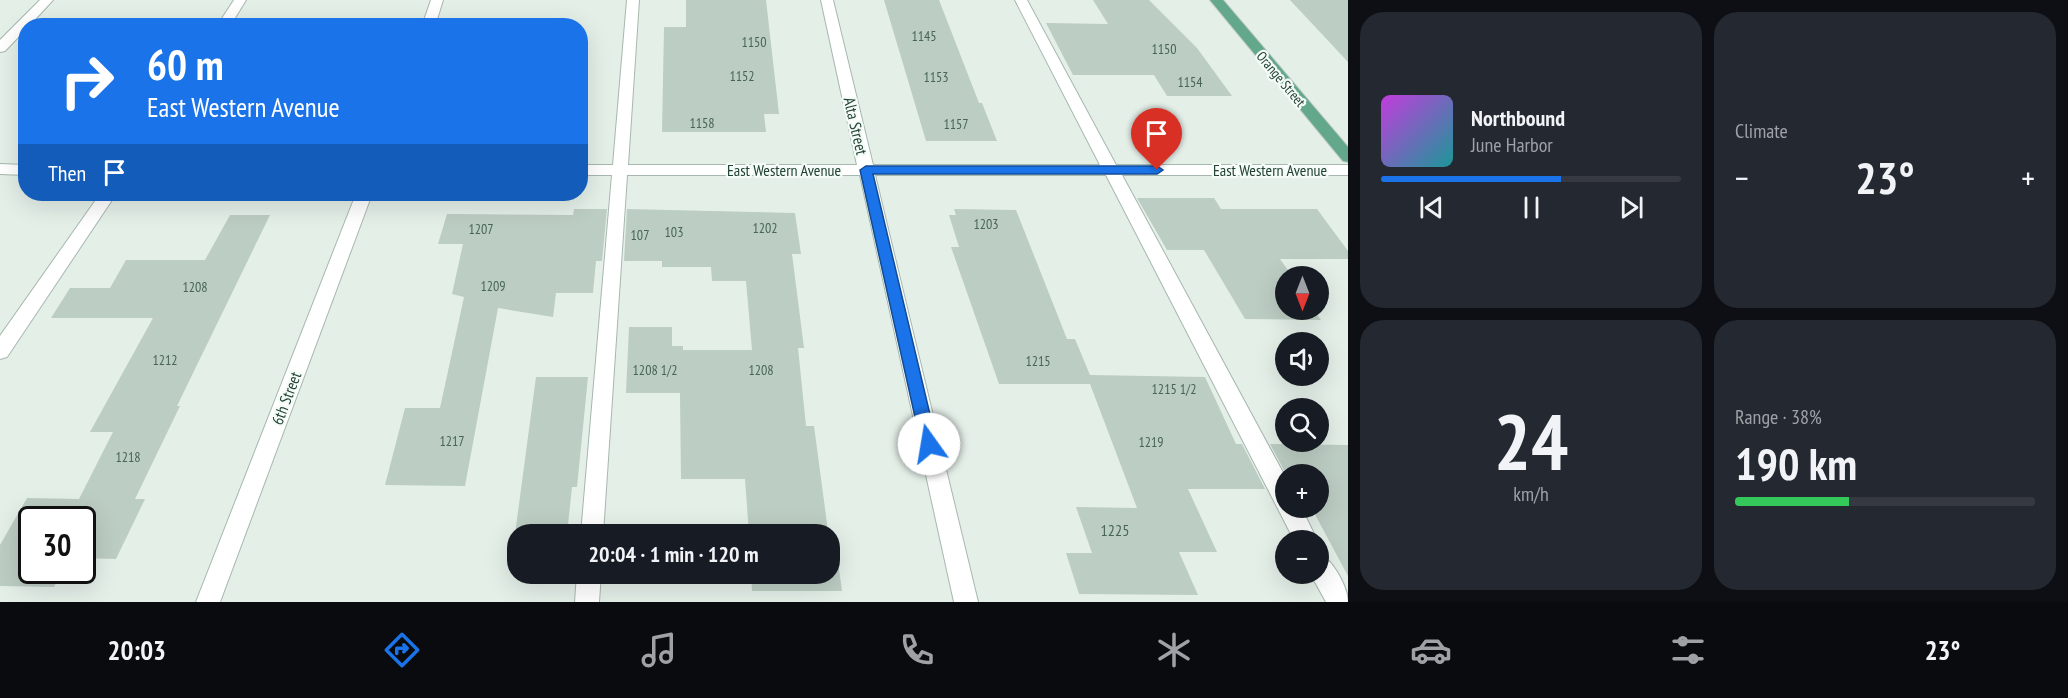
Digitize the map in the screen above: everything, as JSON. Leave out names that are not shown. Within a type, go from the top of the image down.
[{"type":"main road","name":"Orange Street","points":[[1216,0],[1348,157]]},
{"type":"street","points":[[29,18],[47,0]]},
{"type":"street","points":[[228,18],[240,0]]},
{"type":"street","points":[[431,18],[437,0]]},
{"type":"street","points":[[593,524],[633,0]]},
{"type":"street","name":"Alta Street","points":[[827,0],[966,602]]},
{"type":"street","points":[[1021,0],[1275,480]]},
{"type":"street","points":[[0,48],[18,30]]},
{"type":"street","points":[[0,169],[18,170]]},
{"type":"street","name":"East Western Avenue","points":[[588,170],[1348,170]]},
{"type":"street","points":[[0,351],[103,201]]},
{"type":"street","name":"6th Street","points":[[208,602],[361,201]]},
{"type":"street","points":[[587,602],[588,584]]},
{"type":"street","points":[[1329,584],[1339,602]]},
{"type":"building","points":[[686,0],[766,0],[779,114],[764,114],[766,132],[662,132],[664,27],[686,27]]},
{"type":"building","points":[[884,0],[939,0],[979,103],[982,103],[997,141],[926,141]]},
{"type":"building","points":[[1093,0],[1149,0],[1197,48],[1232,96],[1167,96],[1154,75],[1073,75],[1046,23],[1108,24]]},
{"type":"building","points":[[1290,0],[1348,0],[1348,62]]},
{"type":"building","points":[[1137,198],[1214,198],[1221,209],[1317,209],[1348,251],[1348,259],[1280,259],[1285,266],[1275,266],[1275,319],[1245,319],[1204,250],[1167,250]]},
{"type":"building","points":[[574,209],[607,209],[602,261],[596,261],[593,293],[556,293],[553,317],[498,308],[465,486],[385,485],[405,408],[440,408],[464,297],[452,294],[463,244],[438,244],[447,214],[573,215]]},
{"type":"building","points":[[627,209],[795,213],[801,254],[792,254],[804,348],[798,348],[806,426],[814,426],[827,524],[748,524],[745,479],[681,479],[680,393],[626,393],[629,327],[672,327],[672,346],[683,346],[683,350],[752,350],[746,281],[712,281],[711,267],[662,267],[662,261],[624,261]]},
{"type":"building","points":[[954,209],[1016,210],[1067,339],[1075,339],[1090,375],[1205,377],[1236,444],[1242,444],[1265,489],[1188,489],[1217,552],[1179,552],[1198,595],[1079,594],[1066,553],[1092,553],[1076,507],[1137,508],[1090,384],[999,384],[951,247],[959,247],[949,215],[956,215]]},
{"type":"building","points":[[230,215],[270,215],[177,406],[180,406],[135,499],[145,499],[116,559],[96,558],[96,506],[22,506],[27,498],[79,499],[113,432],[90,432],[153,318],[51,318],[70,288],[110,288],[126,260],[205,260]]},
{"type":"building","points":[[536,377],[588,377],[577,487],[572,487],[568,524],[516,524]]},
{"type":"building","points":[[1270,444],[1275,444],[1275,452],[1329,452],[1329,445],[1348,445],[1348,576],[1329,541],[1329,530],[1323,530],[1317,518],[1329,518],[1329,464],[1281,464]]},
{"type":"building","points":[[18,514],[18,584],[56,584],[54,587],[0,586],[0,545]]},
{"type":"building","points":[[840,576],[842,591],[752,591],[752,584],[840,584]]},
{"type":"route","points":[[929,444],[866,170],[1157,170]]}]
